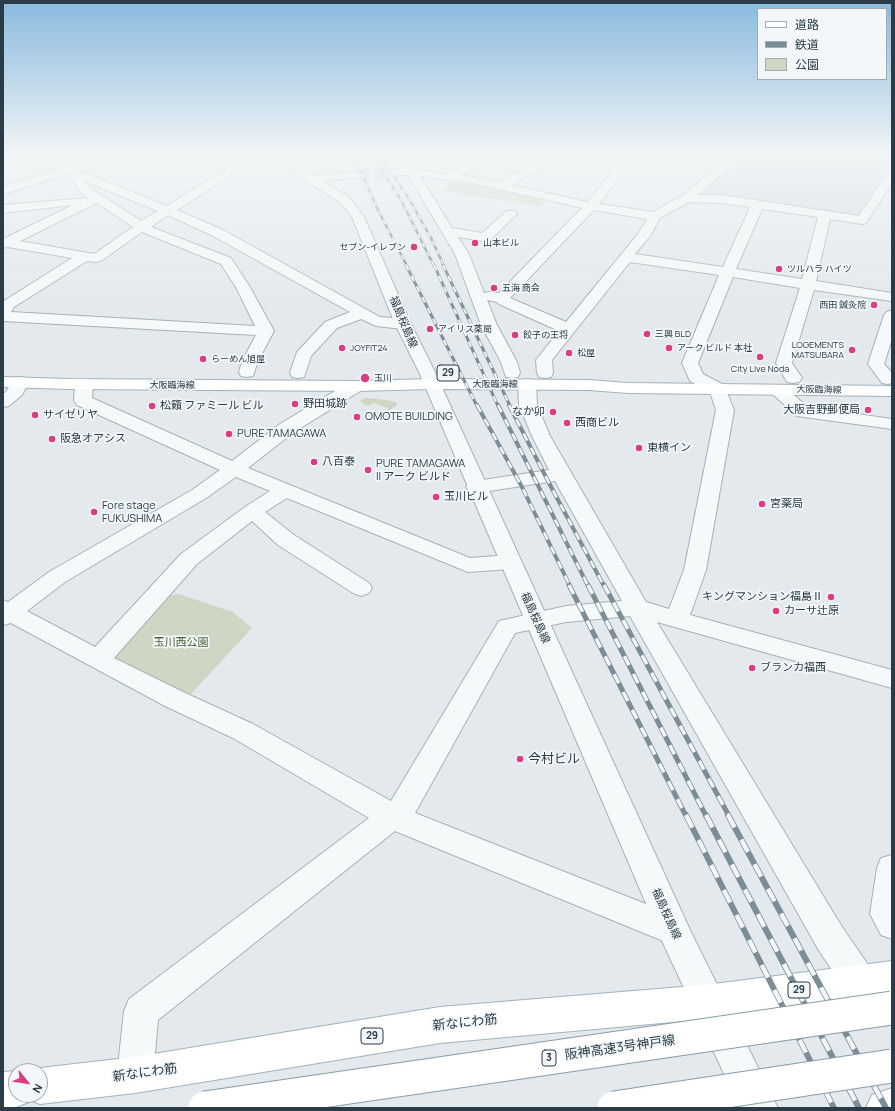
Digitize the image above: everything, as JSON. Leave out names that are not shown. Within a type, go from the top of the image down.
[{"type":"main road","name":"大阪臨海線","points":[[3,372],[247,372],[429,378],[793,378],[891,383]]},
{"type":"main road","name":"大阪臨海線","points":[[528,377],[589,385],[628,388],[777,390],[891,383]]},
{"type":"main road","name":"大阪臨海線","points":[[11,382],[84,385],[356,386],[429,378]]},
{"type":"main road","name":"新なにわ筋","points":[[48,1085],[135,1075],[440,1025],[706,1002],[892,977]]},
{"type":"main road","name":"阪神高速3号神戸線","points":[[205,1108],[892,1008]]},
{"type":"main road","points":[[614,1108],[892,1066]]},
{"type":"main road","points":[[885,1108],[892,1107]]},
{"type":"street","points":[[3,209],[14,208]]},
{"type":"street","points":[[6,244],[78,208]]},
{"type":"street","points":[[110,208],[141,227],[226,262],[244,289],[266,331]]},
{"type":"street","points":[[162,208],[244,246],[376,321],[403,324]]},
{"type":"street","points":[[3,312],[9,304],[90,257],[118,245],[141,227],[170,208]]},
{"type":"street","name":"福島桜島線","points":[[352,208],[374,253],[403,324],[429,378],[673,930],[706,1002],[759,1108]]},
{"type":"street","points":[[434,208],[462,254],[490,325],[510,362],[528,377]]},
{"type":"street","points":[[502,298],[589,208]]},
{"type":"street","points":[[603,208],[655,216]]},
{"type":"street","points":[[669,208],[655,216],[643,236],[544,360],[528,377],[528,405],[541,436],[561,474],[637,608],[830,938],[859,982]]},
{"type":"street","points":[[677,618],[695,570],[725,410],[718,389],[696,377],[690,362],[745,230],[756,208]]},
{"type":"street","points":[[784,208],[862,220],[870,208]]},
{"type":"street","points":[[447,231],[485,237],[511,214]]},
{"type":"street","points":[[793,378],[784,363],[808,284],[825,214]]},
{"type":"street","points":[[6,244],[90,257]]},
{"type":"street","points":[[626,256],[892,297]]},
{"type":"street","points":[[478,293],[502,298],[504,301],[568,329]]},
{"type":"street","points":[[298,373],[302,355],[331,325],[362,313]]},
{"type":"street","points":[[3,316],[266,331]]},
{"type":"street","points":[[891,322],[876,364],[891,383]]},
{"type":"street","points":[[247,372],[250,361],[266,331]]},
{"type":"street","points":[[3,402],[14,395],[11,382]]},
{"type":"street","points":[[84,385],[83,401],[234,469],[468,565],[510,562]]},
{"type":"street","points":[[356,386],[287,428],[199,494],[57,577],[5,612],[174,699],[243,731],[393,817],[673,930]]},
{"type":"street","points":[[777,390],[803,412],[892,424]]},
{"type":"street","points":[[476,487],[561,474]]},
{"type":"street","points":[[98,660],[188,559],[252,511],[286,490]]},
{"type":"street","points":[[252,511],[286,540],[361,588]]},
{"type":"street","points":[[135,1075],[141,1011],[403,808],[507,627],[566,614],[637,608],[892,679]]},
{"type":"street","points":[[892,868],[886,914],[892,924]]},
{"type":"shaded area","points":[[793,208],[867,208],[861,218]]},
{"type":"green space","points":[[367,398],[396,402],[397,405],[386,412],[389,409],[374,403],[368,406],[362,403],[362,399]]},
{"type":"green space","name":"玉川西公園","points":[[179,594],[233,612],[252,628],[190,695],[114,657],[166,596]]},
{"type":"railway","points":[[377,208],[407,266]]},
{"type":"railway","points":[[405,208],[434,266]]},
{"type":"railway","points":[[414,208],[431,238],[444,266]]},
{"type":"railway","points":[[406,265],[477,406]]},
{"type":"railway","points":[[434,265],[498,406]]},
{"type":"railway","points":[[443,265],[510,406]]},
{"type":"railway","points":[[477,405],[522,487],[570,586]]},
{"type":"railway","points":[[498,405],[588,586]]},
{"type":"railway","points":[[509,405],[604,586]]},
{"type":"railway","points":[[569,585],[686,816]]},
{"type":"railway","points":[[588,585],[706,816]]},
{"type":"railway","points":[[604,585],[729,816]]},
{"type":"railway","points":[[686,815],[834,1108]]},
{"type":"railway","points":[[706,815],[859,1108]]},
{"type":"railway","points":[[728,815],[886,1108]]},
{"type":"place","name":"山本ビル","points":[[475,243]]},
{"type":"place","name":"セブン-イレブン","points":[[414,247]]},
{"type":"place","name":"ツルハラ ハイツ","points":[[779,269]]},
{"type":"place","name":"五海 商会","points":[[494,288]]},
{"type":"place","name":"西田 鍼灸院","points":[[874,305]]},
{"type":"place","name":"アイリス薬局","points":[[430,329]]},
{"type":"place","name":"三興 BLD","points":[[647,334]]},
{"type":"place","name":"餃子の王将","points":[[515,335]]},
{"type":"place","name":"JOYFIT24","points":[[342,348]]},
{"type":"place","name":"アーク ビルド 本社","points":[[669,348]]},
{"type":"place","name":"LOGEMENTS MATSUBARA","points":[[852,350]]},
{"type":"place","name":"松屋","points":[[569,353]]},
{"type":"place","name":"City Live Noda","points":[[760,357]]},
{"type":"place","name":"らーめん旭屋","points":[[203,359]]},
{"type":"place","name":"玉川","points":[[365,378]]},
{"type":"place","name":"野田城跡","points":[[295,404]]},
{"type":"place","name":"松籟 ファミール ビル","points":[[152,406]]},
{"type":"place","name":"大阪吉野郵便局","points":[[868,410]]},
{"type":"place","name":"なか卯","points":[[553,412]]},
{"type":"place","name":"サイゼリヤ","points":[[35,415]]},
{"type":"place","name":"OMOTE BUILDING","points":[[357,417]]},
{"type":"place","name":"西商ビル","points":[[567,423]]},
{"type":"place","name":"PURE TAMAGAWA","points":[[229,434]]},
{"type":"place","name":"阪急オアシス","points":[[52,439]]},
{"type":"place","name":"東横イン","points":[[639,448]]},
{"type":"place","name":"八百泰","points":[[314,462]]},
{"type":"place","name":"PURE TAMAGAWA II アーク ビルド","points":[[368,470]]},
{"type":"place","name":"玉川ビル","points":[[436,497]]},
{"type":"place","name":"宮薬局","points":[[762,504]]},
{"type":"place","name":"Fore stage FUKUSHIMA","points":[[94,512]]},
{"type":"place","name":"キングマンション福島Ⅱ","points":[[831,597]]},
{"type":"place","name":"カーサ辻原","points":[[776,611]]},
{"type":"place","name":"ブランカ福西","points":[[752,668]]},
{"type":"place","name":"今村ビル","points":[[520,759]]}]
